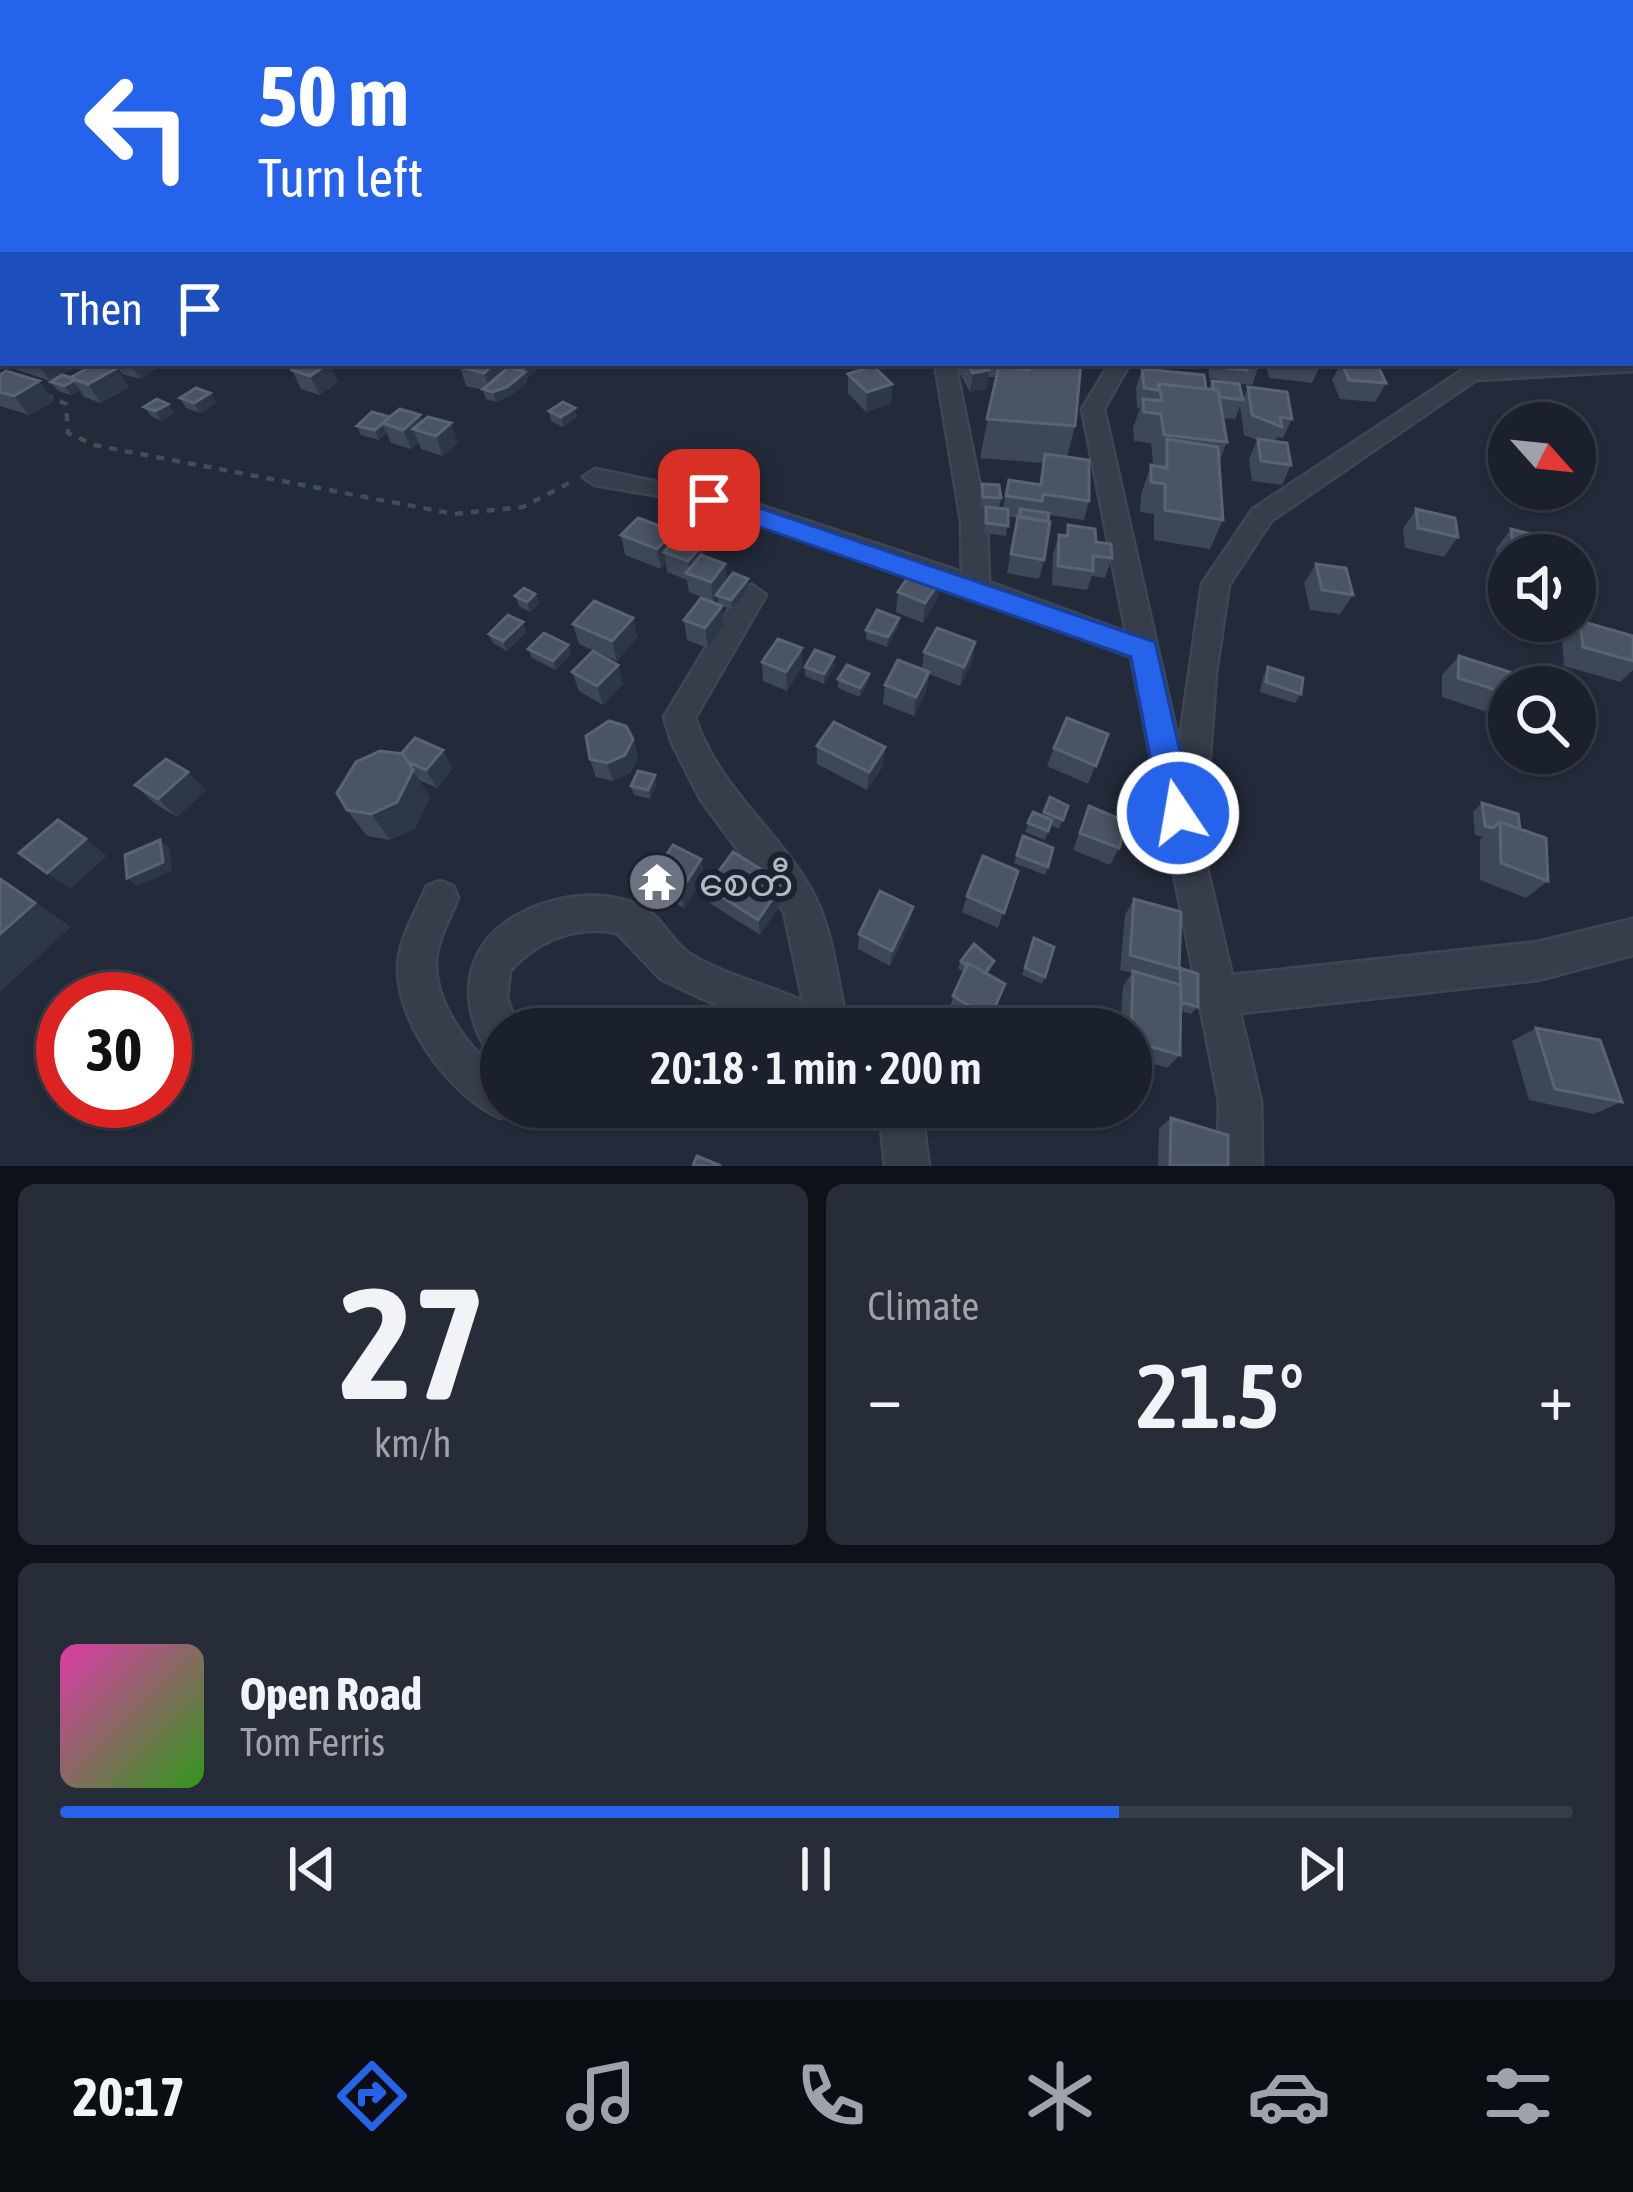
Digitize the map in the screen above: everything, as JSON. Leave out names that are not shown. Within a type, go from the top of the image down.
[{"type":"street","points":[[946,366],[974,521],[976,592]]},
{"type":"street","points":[[1118,366],[1093,410],[1240,1101],[1240,1166]]},
{"type":"street","points":[[1186,851],[1202,674],[1216,584],[1262,515],[1480,368],[1582,366]]},
{"type":"street","points":[[595,477],[709,500],[1144,650]]},
{"type":"street","points":[[752,595],[679,717],[686,745],[736,827],[797,898],[823,1008]]},
{"type":"street","points":[[440,898],[417,961],[420,999],[471,1079],[480,1084]]},
{"type":"street","points":[[489,1008],[487,988],[498,956],[548,922],[598,909],[635,922],[672,966],[769,1008]]},
{"type":"street","points":[[1217,996],[1538,961],[1633,938]]},
{"type":"street","points":[[902,1128],[907,1166]]},
{"type":"path","points":[[30,390],[64,400],[68,433],[94,445],[434,512],[476,517],[520,512],[577,478],[595,477]]},
{"type":"building","points":[[92,366],[117,368],[88,384],[70,378]]},
{"type":"building","points":[[298,366],[325,366],[310,376],[292,370]]},
{"type":"building","points":[[461,366],[492,366],[484,373]]},
{"type":"building","points":[[873,366],[892,384],[867,392],[848,374]]},
{"type":"building","points":[[969,366],[989,370],[973,373]]},
{"type":"building","points":[[999,366],[1029,370],[1030,366],[1081,366],[1075,426],[987,419]]},
{"type":"building","points":[[1343,366],[1378,366],[1386,383],[1349,380]]},
{"type":"building","points":[[509,367],[525,372],[507,387],[493,392],[483,389]]},
{"type":"building","points":[[1142,369],[1204,375],[1206,389],[1159,384],[1157,390],[1144,388]]},
{"type":"building","points":[[6,371],[39,381],[14,396],[0,392],[0,375]]},
{"type":"building","points":[[62,375],[76,379],[70,378],[73,381],[64,386],[51,382]]},
{"type":"building","points":[[1212,381],[1239,384],[1243,400],[1219,397]]},
{"type":"building","points":[[1159,384],[1218,390],[1227,442],[1164,435],[1161,414],[1144,412],[1143,399],[1162,401]]},
{"type":"building","points":[[1248,387],[1287,392],[1292,419],[1280,417],[1282,427],[1252,415]]},
{"type":"building","points":[[196,388],[210,393],[194,403],[180,398]]},
{"type":"building","points":[[157,399],[168,404],[155,411],[144,407]]},
{"type":"building","points":[[563,402],[575,408],[561,417],[549,411]]},
{"type":"building","points":[[400,409],[420,415],[403,430],[382,423]]},
{"type":"building","points":[[372,412],[390,417],[375,430],[357,426]]},
{"type":"building","points":[[428,417],[451,423],[436,436],[413,429]]},
{"type":"building","points":[[1167,439],[1218,447],[1223,520],[1165,510],[1165,484],[1151,482],[1151,465],[1167,468]]},
{"type":"building","points":[[1258,439],[1287,443],[1291,465],[1261,461]]},
{"type":"building","points":[[1045,454],[1089,460],[1089,501],[1043,494],[1042,501],[1006,496],[1009,480],[1041,485]]},
{"type":"building","points":[[982,484],[999,485],[1001,498],[983,497]]},
{"type":"building","points":[[986,507],[1008,509],[1008,526],[986,523]]},
{"type":"building","points":[[1020,509],[1049,513],[1048,522],[1020,517]]},
{"type":"building","points":[[1416,509],[1455,518],[1458,537],[1418,528]]},
{"type":"building","points":[[1018,516],[1050,522],[1044,560],[1011,554]]},
{"type":"building","points":[[638,518],[674,531],[657,549],[621,535]]},
{"type":"building","points":[[1068,525],[1095,529],[1096,542],[1111,544],[1112,558],[1093,556],[1093,571],[1058,566],[1059,535],[1068,536]]},
{"type":"building","points":[[680,534],[704,543],[688,561],[664,552]]},
{"type":"building","points":[[701,555],[725,564],[711,582],[686,573]]},
{"type":"building","points":[[1316,564],[1346,568],[1353,595],[1322,590]]},
{"type":"building","points":[[913,570],[940,581],[925,603],[898,592]]},
{"type":"building","points":[[733,573],[748,579],[731,600],[716,595]]},
{"type":"building","points":[[524,588],[535,594],[527,602],[515,596]]},
{"type":"building","points":[[701,598],[722,606],[705,628],[684,620]]},
{"type":"building","points":[[594,601],[633,618],[612,641],[573,624]]},
{"type":"building","points":[[877,610],[899,618],[888,637],[866,630]]},
{"type":"building","points":[[508,615],[523,622],[503,641],[489,634]]},
{"type":"building","points":[[1596,626],[1633,636],[1633,661],[1583,647],[1582,642],[1596,642]]},
{"type":"building","points":[[937,628],[975,642],[964,667],[924,652]]},
{"type":"building","points":[[544,633],[568,645],[553,661],[528,649]]},
{"type":"building","points":[[778,639],[802,648],[786,672],[762,662]]},
{"type":"building","points":[[815,650],[834,657],[824,674],[805,667]]},
{"type":"building","points":[[593,651],[618,665],[597,686],[572,672]]},
{"type":"building","points":[[1459,656],[1491,666],[1488,687],[1458,678]]},
{"type":"building","points":[[898,660],[929,672],[916,697],[885,685]]},
{"type":"building","points":[[847,665],[869,674],[860,688],[838,679]]},
{"type":"building","points":[[1268,667],[1303,678],[1301,694],[1266,682]]},
{"type":"building","points":[[1067,718],[1108,734],[1096,766],[1054,748]]},
{"type":"building","points":[[609,721],[626,726],[633,739],[625,755],[607,763],[590,759],[586,736]]},
{"type":"building","points":[[834,722],[885,747],[869,772],[817,746]]},
{"type":"building","points":[[415,738],[443,750],[426,770],[401,754]]},
{"type":"building","points":[[380,751],[403,754],[413,770],[397,802],[371,814],[347,810],[337,793],[356,762]]},
{"type":"building","points":[[166,759],[188,772],[158,799],[135,785]]},
{"type":"building","points":[[638,771],[655,775],[648,790],[631,786]]},
{"type":"building","points":[[1050,797],[1068,806],[1063,820],[1044,812]]},
{"type":"building","points":[[1482,803],[1518,814],[1520,829],[1500,822],[1493,828],[1485,826]]},
{"type":"building","points":[[1089,806],[1127,822],[1119,848],[1080,833]]},
{"type":"building","points":[[1033,812],[1052,820],[1048,831],[1028,823]]},
{"type":"building","points":[[58,820],[86,839],[47,873],[19,853]]},
{"type":"building","points":[[1500,822],[1546,838],[1548,881],[1501,863]]},
{"type":"building","points":[[1023,836],[1053,848],[1048,867],[1017,855]]},
{"type":"building","points":[[160,840],[163,862],[127,878],[125,855]]},
{"type":"building","points":[[673,845],[701,859],[680,892],[652,878]]},
{"type":"building","points":[[733,852],[783,883],[758,920],[707,887]]},
{"type":"building","points":[[983,856],[1018,871],[1004,913],[967,896]]},
{"type":"building","points":[[0,879],[35,903],[0,934]]},
{"type":"building","points":[[880,891],[913,907],[892,951],[859,934]]},
{"type":"building","points":[[1134,899],[1181,912],[1179,969],[1130,955]]},
{"type":"building","points":[[1034,938],[1054,947],[1045,977],[1025,968]]},
{"type":"building","points":[[974,944],[994,961],[985,973],[961,961]]},
{"type":"building","points":[[968,963],[1005,984],[994,1008],[973,1008],[953,996]]},
{"type":"building","points":[[1180,968],[1198,974],[1198,1007],[1181,1002]]},
{"type":"building","points":[[1133,971],[1181,985],[1180,1055],[1152,1047],[1152,1008],[1132,1008]]},
{"type":"building","points":[[1536,1028],[1600,1040],[1622,1102],[1555,1089]]},
{"type":"building","points":[[1171,1118],[1228,1135],[1228,1166],[1170,1166]]},
{"type":"building","points":[[697,1156],[721,1166],[693,1166]]},
{"type":"place","name":"စေတီ","points":[[657,882]]},
{"type":"route","points":[[709,500],[821,534],[1144,650],[1178,813]]}]
